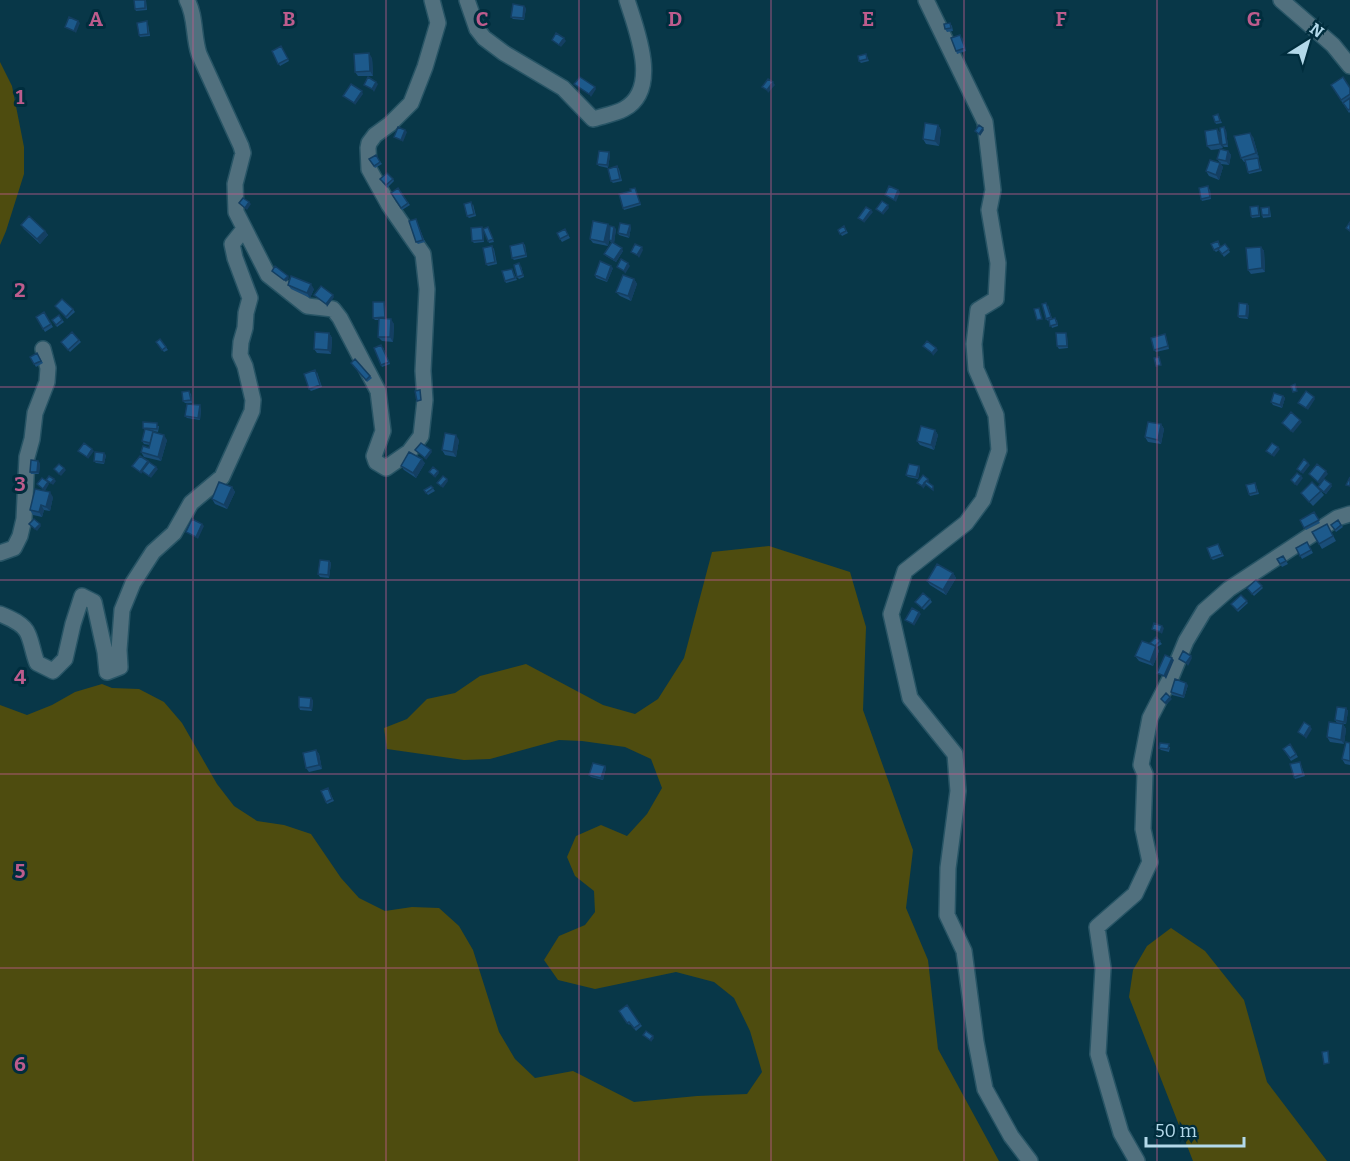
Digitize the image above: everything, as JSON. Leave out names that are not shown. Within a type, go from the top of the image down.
[{"type":"street","points":[[187,0],[192,8],[195,43],[199,54],[242,146],[243,153],[234,184],[236,212],[268,275],[306,306],[333,309],[340,318],[378,391],[383,431],[374,456],[376,462],[386,468],[408,452],[421,436],[425,400],[423,371],[427,289],[423,254],[389,206],[369,169],[368,148],[375,135],[411,103],[438,23],[432,0]]},
{"type":"street","points":[[467,0],[477,29],[484,38],[504,53],[563,88],[592,119],[624,109],[638,95],[642,84],[644,74],[642,51],[627,0]]},
{"type":"street","points":[[926,0],[985,122],[993,190],[989,210],[998,262],[996,298],[978,310],[974,344],[976,369],[996,415],[999,450],[983,500],[966,523],[905,571],[891,614],[910,698],[956,754],[958,791],[948,868],[947,915],[964,951],[976,1042],[985,1089],[1011,1136],[1030,1161]]},
{"type":"street","points":[[1281,0],[1333,45],[1350,66]]},
{"type":"street","points":[[0,614],[15,621],[28,632],[37,663],[53,671],[65,659],[82,596],[94,602],[107,672],[120,667],[122,610],[133,583],[153,552],[174,533],[191,503],[222,477],[252,411],[253,400],[240,355],[250,298],[232,244],[244,229]]},
{"type":"street","points":[[0,553],[14,548],[24,519],[27,457],[35,413],[47,382],[48,368],[44,349]]},
{"type":"street","points":[[1137,1161],[1121,1133],[1098,1054],[1103,968],[1097,927],[1135,894],[1150,862],[1143,830],[1145,774],[1141,765],[1150,718],[1186,641],[1204,611],[1229,589],[1337,519],[1350,514]]},
{"type":"shaded area","points":[[0,62],[12,86],[24,147],[24,174],[0,245]]},
{"type":"shaded area","points":[[769,546],[850,572],[866,627],[863,710],[913,850],[906,908],[928,960],[938,1049],[999,1161],[0,1161],[0,705],[27,715],[75,692],[102,684],[112,688],[139,689],[164,702],[182,723],[217,784],[234,806],[257,821],[284,825],[311,834],[341,878],[359,898],[385,911],[412,907],[439,908],[459,926],[473,950],[499,1032],[515,1059],[535,1078],[573,1071],[634,1102],[747,1094],[762,1072],[750,1031],[734,998],[714,982],[676,972],[595,989],[558,980],[544,960],[559,936],[585,925],[595,912],[594,891],[575,876],[567,857],[576,836],[601,825],[627,836],[647,814],[662,788],[651,759],[625,747],[559,740],[490,759],[464,760],[387,749],[384,728],[407,719],[427,699],[455,693],[480,676],[526,664],[603,705],[635,714],[658,699],[684,658],[712,552]]},
{"type":"shaded area","points":[[1171,928],[1205,951],[1244,1000],[1267,1082],[1327,1161],[1193,1161],[1129,997],[1133,970],[1147,946]]},
{"type":"building","points":[[134,0],[145,0],[145,8],[135,9]]},
{"type":"building","points":[[513,4],[524,6],[523,18],[511,17]]},
{"type":"building","points":[[69,17],[78,21],[74,31],[65,27]]},
{"type":"building","points":[[147,21],[148,34],[139,35],[137,23]]},
{"type":"building","points":[[950,23],[951,28],[945,29],[944,24]]},
{"type":"building","points":[[556,33],[564,38],[559,45],[552,40]]},
{"type":"building","points":[[960,35],[965,48],[956,51],[951,38]]},
{"type":"building","points":[[281,46],[288,59],[278,64],[272,51]]},
{"type":"building","points":[[369,53],[370,71],[355,72],[354,54]]},
{"type":"building","points":[[866,54],[867,59],[859,61],[858,56]]},
{"type":"building","points":[[368,77],[376,82],[372,89],[364,85]]},
{"type":"building","points":[[580,77],[595,87],[589,94],[574,84]]},
{"type":"building","points":[[1343,77],[1350,88],[1350,94],[1341,100],[1331,85]]},
{"type":"building","points":[[768,79],[773,82],[767,90],[762,87]]},
{"type":"building","points":[[351,84],[362,91],[354,103],[343,96]]},
{"type":"building","points":[[1350,98],[1350,109],[1348,110],[1343,103]]},
{"type":"building","points":[[1218,114],[1220,121],[1215,122],[1213,116]]},
{"type":"building","points":[[925,123],[938,125],[935,141],[923,139]]},
{"type":"building","points":[[979,125],[983,128],[979,134],[975,131]]},
{"type":"building","points":[[398,127],[405,130],[401,140],[394,137]]},
{"type":"building","points":[[1224,127],[1227,144],[1222,145],[1220,128]]},
{"type":"building","points":[[1217,129],[1220,144],[1207,146],[1205,131]]},
{"type":"building","points":[[1250,133],[1256,153],[1241,158],[1234,136]]},
{"type":"building","points":[[1220,149],[1228,151],[1226,161],[1217,159]]},
{"type":"building","points":[[599,151],[609,152],[607,165],[597,164]]},
{"type":"building","points":[[376,155],[380,162],[374,166],[369,159]]},
{"type":"building","points":[[1258,158],[1260,169],[1248,172],[1245,160]]},
{"type":"building","points":[[1210,160],[1220,163],[1216,175],[1206,171]]},
{"type":"building","points":[[617,166],[620,179],[611,181],[608,169]]},
{"type":"building","points":[[387,173],[393,179],[386,185],[380,179]]},
{"type":"building","points":[[889,186],[898,190],[894,200],[885,195]]},
{"type":"building","points":[[1208,186],[1210,197],[1201,199],[1199,188]]},
{"type":"building","points":[[398,188],[408,203],[401,208],[391,193]]},
{"type":"building","points":[[635,188],[640,203],[623,208],[619,194]]},
{"type":"building","points":[[243,198],[249,202],[245,208],[239,203]]},
{"type":"building","points":[[882,201],[888,205],[882,213],[876,209]]},
{"type":"building","points":[[471,202],[474,214],[467,216],[464,204]]},
{"type":"building","points":[[1258,206],[1259,215],[1251,216],[1250,207]]},
{"type":"building","points":[[866,207],[871,210],[863,221],[858,218]]},
{"type":"building","points":[[1269,207],[1269,215],[1262,215],[1261,208]]},
{"type":"building","points":[[29,216],[45,231],[37,239],[21,225]]},
{"type":"building","points":[[416,219],[423,240],[416,242],[409,221]]},
{"type":"building","points":[[593,221],[608,224],[604,242],[590,239]]},
{"type":"building","points":[[620,223],[630,225],[627,235],[618,233]]},
{"type":"building","points":[[610,226],[614,227],[612,241],[609,240]]},
{"type":"building","points":[[844,226],[846,231],[840,234],[838,230]]},
{"type":"building","points":[[482,227],[483,240],[472,241],[471,228]]},
{"type":"building","points":[[488,227],[493,239],[488,241],[483,229]]},
{"type":"building","points":[[565,229],[568,235],[560,239],[557,233]]},
{"type":"building","points":[[1218,241],[1220,247],[1214,250],[1211,244]]},
{"type":"building","points":[[612,242],[622,248],[614,260],[604,254]]},
{"type":"building","points":[[523,243],[526,255],[512,258],[510,246]]},
{"type":"building","points":[[635,244],[642,247],[637,255],[631,252]]},
{"type":"building","points":[[1225,244],[1229,249],[1222,254],[1218,249]]},
{"type":"building","points":[[492,246],[495,262],[486,264],[483,248]]},
{"type":"building","points":[[1261,247],[1262,268],[1248,270],[1246,248]]},
{"type":"building","points":[[621,259],[628,263],[624,271],[617,267]]},
{"type":"building","points":[[600,261],[611,266],[606,280],[595,275]]},
{"type":"building","points":[[519,263],[523,275],[517,277],[514,265]]},
{"type":"building","points":[[275,266],[288,276],[284,280],[272,271]]},
{"type":"building","points":[[512,269],[515,278],[505,281],[502,271]]},
{"type":"building","points":[[623,275],[634,279],[628,296],[616,292]]},
{"type":"building","points":[[291,276],[311,284],[307,293],[288,285]]},
{"type":"building","points":[[321,286],[333,295],[326,304],[314,295]]},
{"type":"building","points":[[62,299],[73,309],[66,317],[55,306]]},
{"type":"building","points":[[373,302],[384,302],[385,317],[373,318]]},
{"type":"building","points":[[1046,303],[1051,317],[1046,319],[1042,304]]},
{"type":"building","points":[[1239,303],[1247,304],[1246,316],[1238,316]]},
{"type":"building","points":[[1039,308],[1042,319],[1037,320],[1034,309]]},
{"type":"building","points":[[44,312],[51,324],[43,329],[36,317]]},
{"type":"building","points":[[59,315],[62,320],[56,325],[52,320]]},
{"type":"building","points":[[379,318],[391,319],[390,337],[378,337]]},
{"type":"building","points":[[1055,318],[1057,324],[1050,326],[1049,320]]},
{"type":"building","points":[[72,332],[79,340],[68,350],[61,342]]},
{"type":"building","points":[[315,332],[329,333],[328,350],[314,349]]},
{"type":"building","points":[[1056,333],[1066,333],[1067,346],[1057,346]]},
{"type":"building","points":[[1165,334],[1168,346],[1154,350],[1151,338]]},
{"type":"building","points":[[160,339],[166,347],[162,350],[156,342]]},
{"type":"building","points":[[927,341],[936,348],[932,353],[923,346]]},
{"type":"building","points":[[381,345],[389,362],[381,365],[374,348]]},
{"type":"building","points":[[37,353],[41,361],[34,364],[30,357]]},
{"type":"building","points":[[1159,357],[1161,365],[1156,366],[1154,358]]},
{"type":"building","points":[[355,359],[370,376],[366,380],[351,363]]},
{"type":"building","points":[[315,370],[320,385],[309,389],[304,374]]},
{"type":"building","points":[[1295,384],[1297,391],[1293,392],[1291,386]]},
{"type":"building","points":[[420,390],[421,400],[417,401],[415,391]]},
{"type":"building","points":[[189,391],[191,400],[183,401],[182,392]]},
{"type":"building","points":[[1306,391],[1314,397],[1306,408],[1298,403]]},
{"type":"building","points":[[1274,393],[1283,396],[1280,405],[1271,402]]},
{"type":"building","points":[[187,404],[200,405],[198,418],[185,416]]},
{"type":"building","points":[[1291,412],[1300,420],[1291,431],[1282,423]]},
{"type":"building","points":[[143,422],[157,423],[157,429],[143,428]]},
{"type":"building","points":[[1148,422],[1161,424],[1158,440],[1145,437]]},
{"type":"building","points":[[921,426],[935,430],[931,445],[917,441]]},
{"type":"building","points":[[145,429],[153,431],[150,443],[142,441]]},
{"type":"building","points":[[153,432],[164,435],[158,457],[141,452],[143,446],[149,448]]},
{"type":"building","points":[[445,433],[456,435],[453,452],[442,450]]},
{"type":"building","points":[[84,443],[92,449],[87,457],[78,451]]},
{"type":"building","points":[[421,443],[431,450],[425,458],[415,450]]},
{"type":"building","points":[[1272,443],[1278,447],[1272,455],[1266,451]]},
{"type":"building","points":[[95,452],[104,453],[103,462],[94,461]]},
{"type":"building","points":[[409,452],[422,459],[413,473],[401,466]]},
{"type":"building","points":[[140,456],[148,461],[140,472],[132,466]]},
{"type":"building","points":[[1304,459],[1308,463],[1301,472],[1297,469]]},
{"type":"building","points":[[31,460],[38,461],[37,472],[30,472]]},
{"type":"building","points":[[149,462],[156,467],[149,476],[142,471]]},
{"type":"building","points":[[59,464],[64,468],[59,474],[54,469]]},
{"type":"building","points":[[909,464],[919,466],[916,477],[906,475]]},
{"type":"building","points":[[1317,464],[1326,471],[1318,482],[1309,474]]},
{"type":"building","points":[[433,467],[438,471],[434,476],[429,472]]},
{"type":"building","points":[[1297,473],[1301,476],[1295,484],[1291,480]]},
{"type":"building","points":[[923,475],[928,479],[922,486],[917,483]]},
{"type":"building","points":[[49,476],[54,479],[51,483],[46,480]]},
{"type":"building","points":[[443,476],[447,479],[441,486],[437,483]]},
{"type":"building","points":[[42,478],[48,482],[43,489],[37,484]]},
{"type":"building","points":[[1324,479],[1331,484],[1324,492],[1318,487]]},
{"type":"building","points":[[926,481],[933,486],[933,490],[924,483]]},
{"type":"building","points":[[219,482],[232,487],[224,505],[212,499]]},
{"type":"building","points":[[1312,482],[1321,491],[1309,502],[1301,493]]},
{"type":"building","points":[[1255,483],[1257,492],[1249,494],[1246,485]]},
{"type":"building","points":[[431,486],[433,488],[426,493],[424,490]]},
{"type":"building","points":[[35,489],[50,492],[46,507],[41,505],[39,512],[30,510]]},
{"type":"building","points":[[1314,512],[1319,520],[1304,528],[1300,520]]},
{"type":"building","points":[[34,519],[40,524],[35,529],[29,524]]},
{"type":"building","points":[[192,519],[202,524],[196,537],[186,532]]},
{"type":"building","points":[[1338,520],[1341,525],[1335,530],[1331,525]]},
{"type":"building","points":[[1327,524],[1333,536],[1319,544],[1312,532]]},
{"type":"building","points":[[1307,542],[1311,550],[1300,556],[1296,548]]},
{"type":"building","points":[[1218,544],[1222,554],[1211,558],[1207,548]]},
{"type":"building","points":[[1283,556],[1286,561],[1280,564],[1277,559]]},
{"type":"building","points":[[320,560],[329,561],[328,575],[318,574]]},
{"type":"building","points":[[937,564],[953,573],[943,590],[927,581]]},
{"type":"building","points":[[1256,580],[1262,586],[1252,594],[1247,588]]},
{"type":"building","points":[[923,593],[930,599],[922,608],[915,602]]},
{"type":"building","points":[[1241,595],[1247,601],[1237,610],[1231,604]]},
{"type":"building","points":[[912,608],[919,612],[913,624],[905,620]]},
{"type":"building","points":[[1154,623],[1162,626],[1160,632],[1152,629]]},
{"type":"building","points":[[1156,637],[1160,641],[1155,646],[1150,643]]},
{"type":"building","points":[[1142,641],[1156,646],[1150,662],[1135,656]]},
{"type":"building","points":[[1183,651],[1191,656],[1186,663],[1179,659]]},
{"type":"building","points":[[1165,655],[1172,658],[1164,676],[1157,673]]},
{"type":"building","points":[[1175,679],[1186,683],[1183,696],[1171,692]]},
{"type":"building","points":[[1166,693],[1170,697],[1165,703],[1161,699]]},
{"type":"building","points":[[299,697],[311,698],[310,708],[299,707]]},
{"type":"building","points":[[1337,707],[1346,708],[1344,722],[1335,720]]},
{"type":"building","points":[[1304,722],[1310,726],[1304,736],[1298,732]]},
{"type":"building","points":[[1329,722],[1343,724],[1341,740],[1327,737]]},
{"type":"building","points":[[1346,742],[1350,743],[1350,761],[1342,759]]},
{"type":"building","points":[[1160,743],[1169,744],[1168,749],[1159,748]]},
{"type":"building","points":[[1290,744],[1296,754],[1290,758],[1283,749]]},
{"type":"building","points":[[316,750],[319,765],[306,768],[303,753]]},
{"type":"building","points":[[1300,762],[1303,774],[1294,777],[1290,764]]},
{"type":"building","points":[[593,763],[605,766],[601,778],[589,775]]},
{"type":"building","points":[[328,788],[332,799],[326,802],[321,791]]},
{"type":"building","points":[[627,1005],[640,1024],[634,1028],[629,1022],[627,1023],[619,1011]]},
{"type":"building","points":[[646,1031],[653,1036],[650,1040],[643,1035]]},
{"type":"building","points":[[1328,1051],[1329,1063],[1324,1064],[1322,1052]]}]
